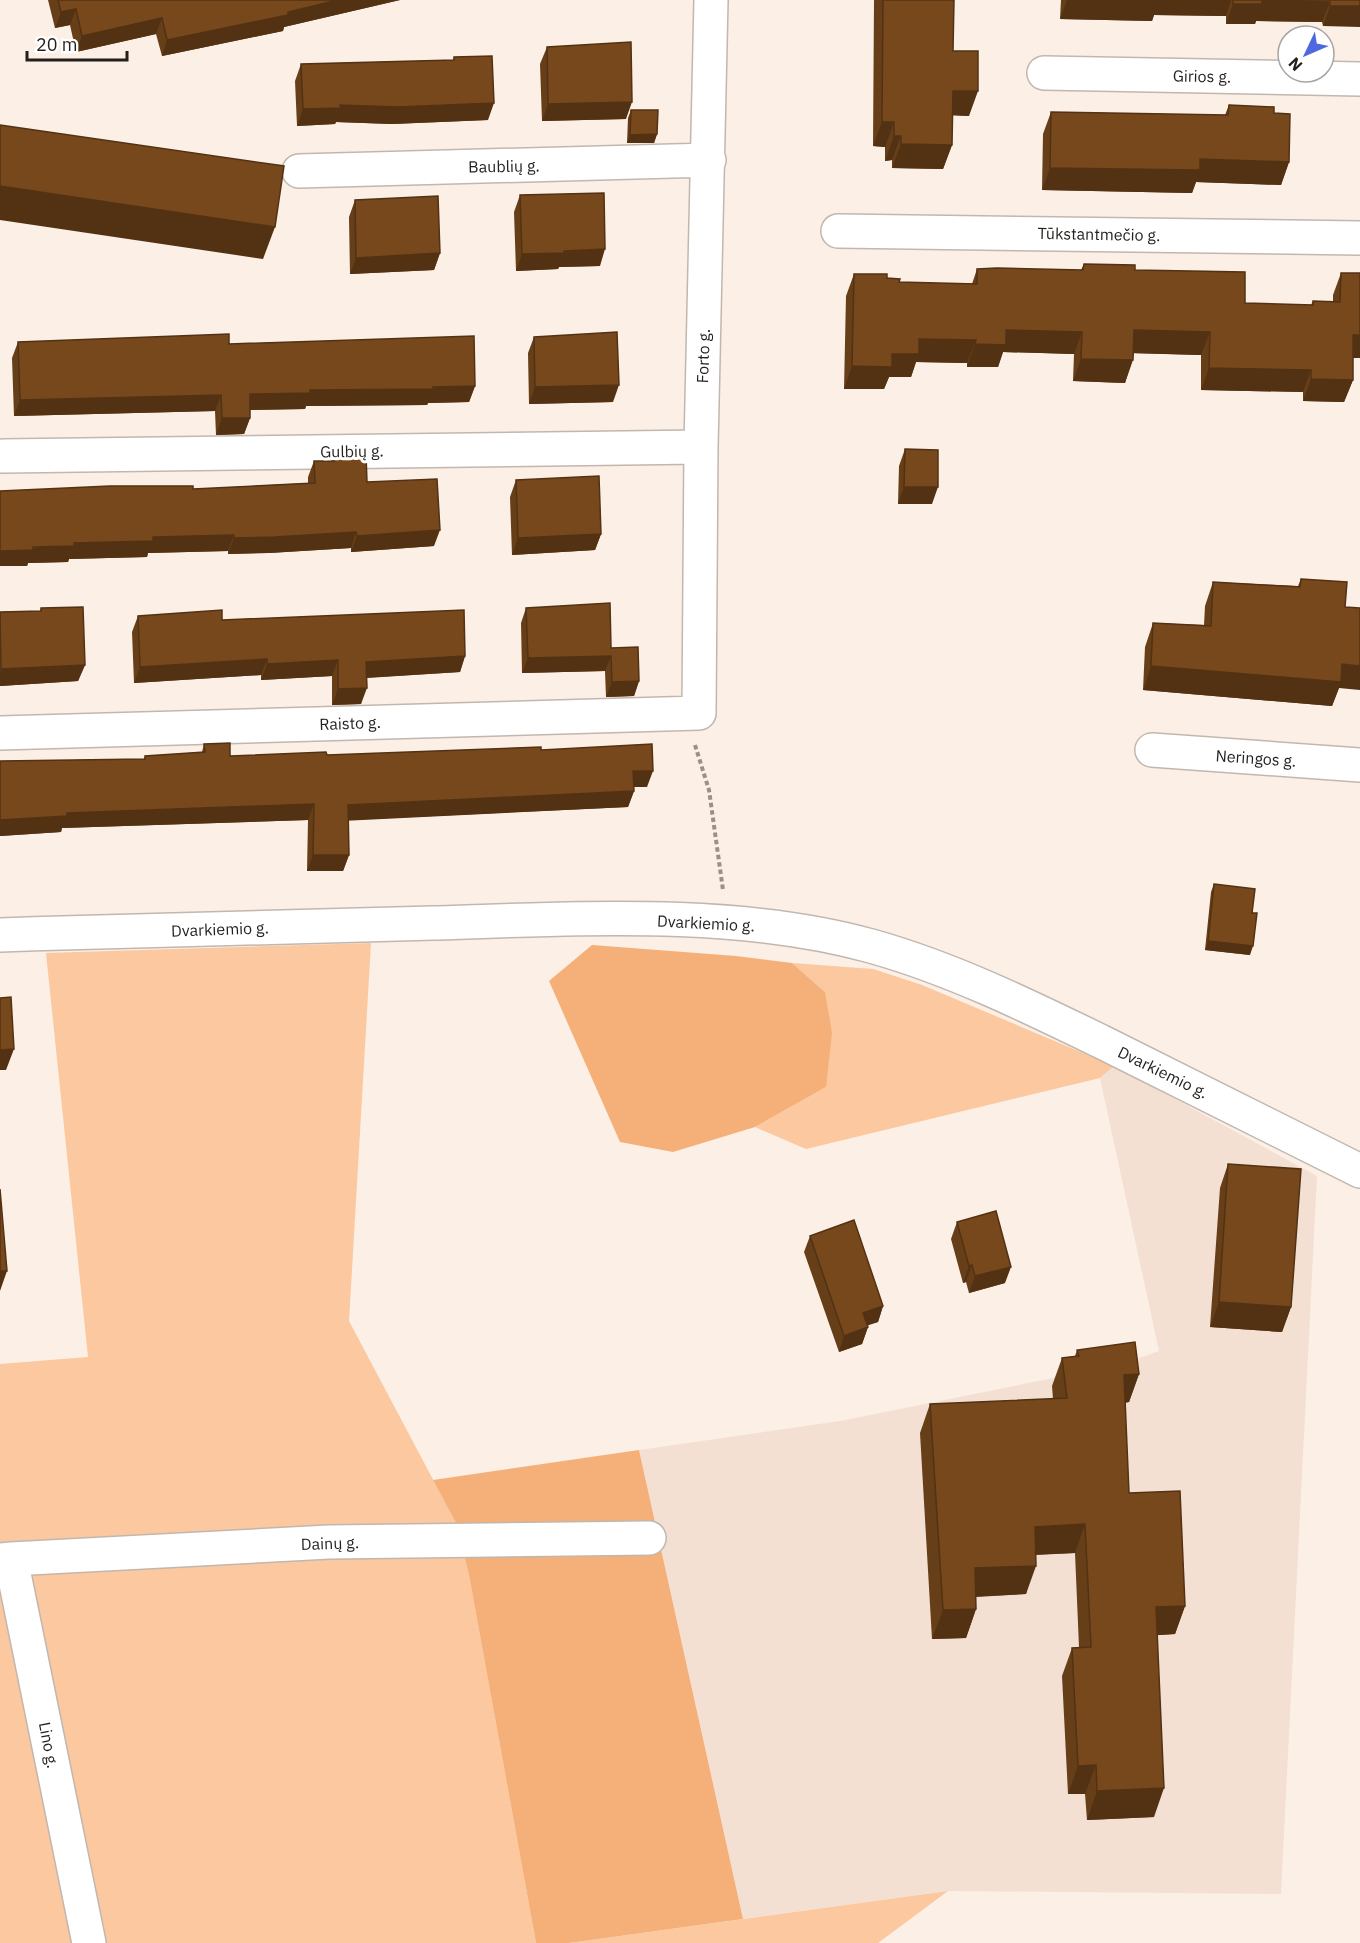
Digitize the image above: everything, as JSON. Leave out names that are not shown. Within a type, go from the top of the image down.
[{"type":"street","name":"Forto g.","points":[[697,725],[711,0]]},
{"type":"street","name":"Girios g.","points":[[1044,73],[1360,79]]},
{"type":"street","name":"Baublių g.","points":[[299,171],[709,160]]},
{"type":"street","name":"Tūkstantmečio g.","points":[[838,231],[1360,238]]},
{"type":"street","name":"Gulbių g.","points":[[3,456],[701,447]]},
{"type":"street","name":"Raisto g.","points":[[0,733],[697,725]]},
{"type":"street","name":"Neringos g.","points":[[1152,750],[1360,765]]},
{"type":"street","name":"Dvarkiemio g.","points":[[0,935],[553,920],[728,923],[766,926],[848,940],[964,979],[1035,1010],[1360,1171]]},
{"type":"street","name":"Dainų g.","points":[[6,1560],[329,1542],[649,1538]]},
{"type":"street","name":"Lino g.","points":[[6,1560],[89,1943]]},
{"type":"path","points":[[697,725],[695,751],[709,790],[728,923]]},
{"type":"shaded area","points":[[371,943],[349,1321],[456,1523],[469,1575],[536,1943],[0,1943],[0,1364],[88,1357],[46,953]]},
{"type":"shaded area","points":[[592,945],[736,956],[792,963],[825,992],[832,1033],[826,1087],[755,1127],[673,1152],[620,1142],[549,981]]},
{"type":"shaded area","points":[[792,963],[873,969],[922,985],[1114,1066],[1100,1078],[806,1149],[755,1127],[826,1087],[825,992]]},
{"type":"shaded area","points":[[1114,1066],[1317,1176],[1281,1894],[948,1891],[743,1919],[639,1450],[840,1421],[1123,1364],[1159,1351],[1100,1078]]},
{"type":"shaded area","points":[[639,1450],[743,1919],[569,1943],[536,1943],[469,1575],[456,1523],[433,1480]]},
{"type":"shaded area","points":[[948,1891],[878,1943],[569,1943]]},
{"type":"building","points":[[58,0],[338,0],[288,12],[288,15],[167,40],[162,18],[82,36],[76,9],[61,12]]},
{"type":"building","points":[[883,0],[954,0],[953,51],[978,51],[978,91],[953,91],[952,145],[901,144],[901,136],[894,136],[894,122],[882,122]]},
{"type":"building","points":[[1233,0],[1360,0],[1360,6],[1330,6],[1330,2],[1262,1],[1262,4],[1233,4]]},
{"type":"building","points":[[631,42],[632,102],[548,104],[547,47]]},
{"type":"building","points":[[492,56],[494,103],[398,107],[340,105],[341,108],[303,109],[301,64],[454,60],[454,57]]},
{"type":"building","points":[[1229,105],[1274,107],[1274,113],[1290,114],[1289,162],[1200,159],[1200,170],[1050,168],[1051,112],[1228,115]]},
{"type":"building","points":[[631,110],[658,110],[657,134],[630,135]]},
{"type":"building","points":[[0,125],[284,166],[275,227],[0,186]]},
{"type":"building","points":[[604,193],[605,249],[522,254],[520,195]]},
{"type":"building","points":[[438,196],[440,253],[356,258],[355,200]]},
{"type":"building","points":[[1084,264],[1135,265],[1135,270],[1245,272],[1245,303],[1313,305],[1313,301],[1340,302],[1341,273],[1360,273],[1360,335],[1353,335],[1353,380],[1311,379],[1311,370],[1209,368],[1210,332],[1134,330],[1133,360],[1081,359],[1082,332],[1006,330],[1006,345],[975,344],[976,340],[919,339],[919,354],[892,354],[892,367],[852,366],[854,274],[887,274],[887,278],[900,279],[899,282],[977,284],[977,269],[1083,270]]},
{"type":"building","points":[[617,332],[619,385],[535,387],[534,337]]},
{"type":"building","points":[[229,334],[229,344],[474,336],[475,386],[433,387],[433,389],[310,390],[310,393],[250,394],[250,418],[222,418],[221,395],[20,400],[18,342]]},
{"type":"building","points":[[905,449],[938,450],[938,487],[904,487]]},
{"type":"building","points":[[335,454],[366,454],[367,482],[437,479],[440,530],[357,536],[356,532],[275,537],[234,538],[234,535],[153,537],[153,541],[74,543],[74,546],[0,551],[0,491],[110,486],[193,486],[193,489],[315,483],[314,461],[335,461]]},
{"type":"building","points":[[599,476],[601,534],[518,538],[516,480]]},
{"type":"building","points":[[1301,579],[1347,582],[1345,607],[1360,608],[1360,666],[1342,664],[1341,682],[1151,666],[1153,623],[1211,626],[1213,582],[1300,587]]},
{"type":"building","points":[[610,603],[611,648],[638,647],[639,681],[612,682],[611,656],[528,658],[526,608]]},
{"type":"building","points":[[83,607],[85,665],[1,669],[0,612]]},
{"type":"building","points":[[222,610],[222,620],[464,610],[465,656],[366,662],[367,688],[338,689],[338,660],[267,664],[267,659],[140,667],[138,616]]},
{"type":"building","points":[[230,743],[230,756],[326,752],[327,755],[541,747],[541,750],[652,744],[653,771],[633,771],[634,791],[348,805],[349,855],[313,855],[314,804],[67,813],[67,816],[0,820],[0,761],[145,759],[145,756],[205,752],[204,744]]},
{"type":"building","points":[[1214,884],[1255,889],[1252,913],[1257,913],[1253,946],[1208,941]]},
{"type":"building","points":[[11,997],[14,1049],[0,1050],[0,998]]},
{"type":"building","points":[[1228,1164],[1301,1169],[1291,1307],[1219,1302]]},
{"type":"building","points":[[0,1189],[7,1271],[0,1271]]},
{"type":"building","points":[[996,1211],[1011,1267],[975,1276],[972,1265],[969,1266],[957,1222]]},
{"type":"building","points":[[854,1220],[883,1306],[863,1313],[868,1327],[844,1336],[810,1236]]},
{"type":"building","points":[[1135,1342],[1139,1374],[1124,1375],[1129,1493],[1180,1491],[1185,1606],[1156,1607],[1164,1788],[1097,1791],[1096,1765],[1078,1766],[1072,1648],[1091,1647],[1085,1524],[1035,1527],[1036,1566],[975,1568],[976,1609],[943,1610],[930,1404],[1067,1398],[1062,1358],[1079,1356],[1077,1350]]}]
